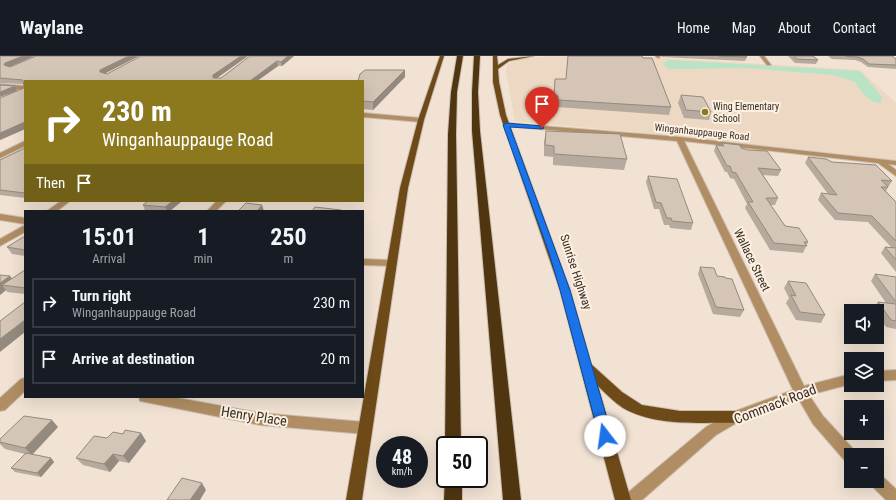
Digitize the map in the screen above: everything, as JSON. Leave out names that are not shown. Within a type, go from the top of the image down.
[{"type":"highway","points":[[453,436],[452,128],[454,92],[460,56]]},
{"type":"highway","points":[[477,56],[475,116],[512,500]]},
{"type":"highway","points":[[453,488],[453,500]]},
{"type":"main road","points":[[354,500],[404,188],[421,120],[442,56]]},
{"type":"main road","name":"Sunrise Highway","points":[[495,56],[498,96],[506,125],[553,253],[587,366],[623,500]]},
{"type":"main road","points":[[495,69],[508,60],[532,56]]},
{"type":"main road","points":[[587,366],[622,399],[633,406],[646,411],[672,415],[735,417]]},
{"type":"street","points":[[762,56],[770,64]]},
{"type":"street","points":[[0,86],[24,90]]},
{"type":"street","points":[[19,94],[24,91]]},
{"type":"street","points":[[364,115],[421,120]]},
{"type":"street","name":"Winganhauppauge Road","points":[[506,125],[679,139],[896,163]]},
{"type":"street","name":"Wallace Street","points":[[679,139],[801,392],[818,420],[844,449]]},
{"type":"street","points":[[0,156],[24,144]]},
{"type":"street","points":[[881,162],[896,174]]},
{"type":"street","points":[[52,210],[64,202]]},
{"type":"street","points":[[212,210],[221,202]]},
{"type":"street","points":[[0,217],[24,221]]},
{"type":"street","points":[[0,243],[24,229]]},
{"type":"street","points":[[364,262],[391,263]]},
{"type":"street","points":[[884,376],[896,375]]},
{"type":"street","name":"Commack Road","points":[[630,500],[711,431],[735,417],[801,392],[844,381]]},
{"type":"street","points":[[0,406],[24,384]]},
{"type":"street","name":"Henry Place","points":[[150,398],[260,419],[365,428]]},
{"type":"street","points":[[884,488],[896,499]]},
{"type":"shaded area","name":"Wing Elementary School","points":[[550,56],[628,56],[860,70],[896,103],[896,160],[679,136],[515,121],[506,71],[507,65],[517,60]]},
{"type":"green space","points":[[668,60],[860,71],[882,97],[881,103],[872,101],[864,95],[855,82],[834,75],[748,68],[669,69],[663,64]]},
{"type":"building","points":[[0,56],[23,56],[5,63],[4,65],[10,67],[36,56],[129,56],[100,70],[100,72],[107,74],[141,56],[241,56],[213,75],[213,78],[221,78],[250,56],[288,56],[281,62],[277,61],[251,80],[24,80],[24,88],[23,80],[0,78]]},
{"type":"building","points":[[568,56],[642,56],[643,58],[652,58],[671,107],[558,100],[558,96],[554,95],[555,79],[566,79]]},
{"type":"building","points":[[719,56],[746,56],[747,57]]},
{"type":"building","points":[[794,56],[813,56],[818,60],[797,59]]},
{"type":"building","points":[[845,56],[892,56],[896,59],[896,65],[869,64],[863,59],[857,57]]},
{"type":"building","points":[[365,70],[405,70],[373,102],[364,101],[364,80],[358,80],[360,74]]},
{"type":"building","points":[[0,85],[15,86],[0,92]]},
{"type":"building","points":[[24,88],[24,122],[0,133],[0,98]]},
{"type":"building","points":[[681,95],[703,97],[711,112],[686,110]]},
{"type":"building","points":[[546,131],[620,134],[627,159],[554,154],[554,146],[545,145]]},
{"type":"building","points":[[722,143],[740,145],[741,148],[748,150],[767,151],[781,170],[758,168],[778,198],[766,198],[785,226],[799,228],[808,242],[804,242],[807,246],[774,243],[748,202],[753,202],[736,173],[732,172],[730,166],[727,166],[716,145],[724,146]]},
{"type":"building","points":[[24,148],[24,193],[0,190],[0,160]]},
{"type":"building","points":[[808,157],[826,159],[832,162],[876,165],[892,181],[881,180],[888,187],[881,187],[896,202],[896,241],[872,216],[838,213],[821,193],[837,195]]},
{"type":"building","points":[[648,176],[677,179],[693,223],[672,221],[671,218],[667,218],[661,203],[656,202]]},
{"type":"building","points":[[147,202],[172,202],[165,207],[143,205]]},
{"type":"building","points":[[246,203],[262,205],[258,210],[239,210]]},
{"type":"building","points":[[315,207],[341,210],[313,210]]},
{"type":"building","points":[[24,237],[24,250],[7,247]]},
{"type":"building","points":[[885,247],[896,248],[896,260]]},
{"type":"building","points":[[700,267],[714,268],[717,276],[732,279],[744,310],[716,307]]},
{"type":"building","points":[[24,271],[24,288],[2,285]]},
{"type":"building","points":[[875,274],[896,277],[896,302]]},
{"type":"building","points":[[0,275],[10,276],[0,283]]},
{"type":"building","points":[[788,281],[806,283],[825,315],[800,312],[791,295],[796,296]]},
{"type":"building","points":[[878,302],[896,304],[896,321],[891,320],[884,310],[884,304],[879,304]]},
{"type":"building","points":[[24,303],[24,321],[0,339],[0,321]]},
{"type":"building","points":[[24,416],[52,420],[25,448],[0,442],[0,439]]},
{"type":"building","points":[[125,430],[141,433],[123,456],[113,454],[104,464],[76,458],[94,436],[107,438],[113,432],[123,434]]},
{"type":"building","points":[[26,453],[51,458],[37,473],[11,468]]},
{"type":"building","points":[[182,478],[202,483],[190,500],[167,500]]},
{"type":"place","name":"Wing Elementary School","points":[[705,112]]},
{"type":"route","points":[[542,128],[506,125],[565,290],[605,436]]}]
